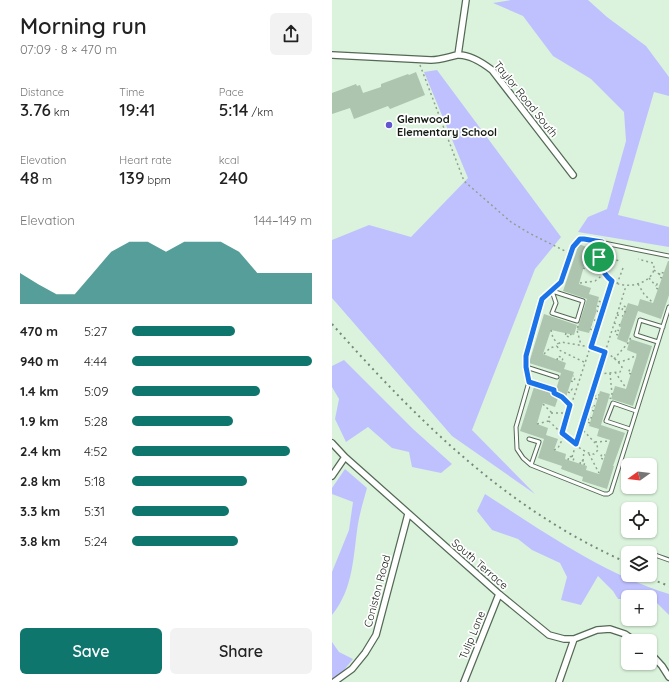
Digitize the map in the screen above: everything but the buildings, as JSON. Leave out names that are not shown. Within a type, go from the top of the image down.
[{"type":"street","points":[[458,55],[466,0]]},
{"type":"street","name":"Taylor Road South","points":[[332,55],[431,60],[444,59],[458,55],[483,63],[492,70],[573,175]]},
{"type":"street","name":"South Terrace","points":[[332,443],[345,457],[408,514],[499,594],[549,635],[564,639],[574,639],[596,630],[610,629],[625,634]]},
{"type":"street","points":[[332,476],[345,457]]},
{"type":"street","name":"Coniston Road","points":[[334,682],[352,669],[365,653],[376,635],[408,514]]},
{"type":"street","name":"Tulip Lane","points":[[464,682],[499,594]]},
{"type":"street","points":[[559,682],[574,639]]},
{"type":"street","points":[[657,661],[669,677]]},
{"type":"lane","points":[[669,256],[584,239],[580,239],[573,247],[561,282],[542,299],[526,356],[526,367],[529,382],[516,427],[517,449],[523,458],[531,465],[604,494],[611,492],[669,307]]},
{"type":"lane","points":[[552,291],[583,301],[577,321],[552,313],[556,303],[552,291]]},
{"type":"lane","points":[[658,342],[636,335],[640,320],[663,327]]},
{"type":"lane","points":[[526,367],[557,377]]},
{"type":"lane","points":[[529,382],[554,390]]},
{"type":"lane","points":[[630,429],[606,421],[613,403],[636,411]]},
{"type":"lane","points":[[529,439],[539,442],[531,465]]},
{"type":"lane","points":[[657,556],[669,560]]},
{"type":"path","points":[[420,65],[464,181],[511,222],[529,234],[571,253]]},
{"type":"path","points":[[602,242],[599,257],[600,264],[604,274],[617,284],[626,286],[638,284],[649,278],[654,270],[653,263],[638,259]]},
{"type":"path","points":[[588,252],[591,253],[590,256]]},
{"type":"path","points":[[586,257],[599,257]]},
{"type":"path","points":[[583,268],[586,269],[587,267],[619,260]]},
{"type":"path","points":[[584,264],[587,265],[587,267]]},
{"type":"path","points":[[617,284],[623,268]]},
{"type":"path","points":[[654,270],[659,274],[659,277],[662,278]]},
{"type":"path","points":[[659,274],[660,272],[664,273]]},
{"type":"path","points":[[580,283],[595,281],[604,274]]},
{"type":"path","points":[[649,278],[658,289]]},
{"type":"path","points":[[562,433],[574,392],[584,362],[591,347],[612,281]]},
{"type":"path","points":[[638,284],[644,294],[653,303]]},
{"type":"path","points":[[656,286],[657,284],[660,285]]},
{"type":"path","points":[[572,462],[574,458],[572,457],[626,286]]},
{"type":"path","points":[[598,301],[602,302],[601,305]]},
{"type":"path","points":[[597,306],[604,306]]},
{"type":"path","points":[[623,309],[624,306],[627,307]]},
{"type":"path","points":[[619,307],[623,309],[622,311],[626,312]]},
{"type":"path","points":[[597,311],[602,313]]},
{"type":"path","points":[[617,314],[622,316]]},
{"type":"path","points":[[594,320],[599,321]]},
{"type":"path","points":[[577,321],[577,330],[581,345]]},
{"type":"path","points":[[614,323],[620,325]]},
{"type":"path","points":[[591,325],[597,329]]},
{"type":"path","points":[[590,329],[593,330],[594,328]]},
{"type":"path","points":[[552,330],[553,338],[558,344]]},
{"type":"path","points":[[616,332],[616,330],[619,330]]},
{"type":"path","points":[[612,331],[616,332],[615,334],[618,335]]},
{"type":"path","points":[[566,333],[566,343]]},
{"type":"path","points":[[567,337],[570,337],[570,334]]},
{"type":"path","points":[[614,359],[628,343],[630,338]]},
{"type":"path","points":[[544,354],[550,348],[557,346],[561,342],[591,347],[605,352],[622,365],[620,372],[598,374]]},
{"type":"path","points":[[557,346],[557,349],[584,362]]},
{"type":"path","points":[[562,361],[563,358],[561,357],[563,352]]},
{"type":"path","points":[[618,362],[627,360],[637,355]]},
{"type":"path","points":[[557,360],[558,356],[561,357]]},
{"type":"path","points":[[631,374],[628,373],[630,369],[632,370]]},
{"type":"path","points":[[615,372],[626,388]]},
{"type":"path","points":[[610,373],[612,394],[610,398]]},
{"type":"path","points":[[573,376],[575,377],[575,380]]},
{"type":"path","points":[[571,381],[578,381]]},
{"type":"path","points":[[569,388],[572,389],[571,391]]},
{"type":"path","points":[[554,390],[554,393],[562,397],[570,405]]},
{"type":"path","points":[[568,392],[574,392]]},
{"type":"path","points":[[592,394],[595,396],[594,398],[598,399]]},
{"type":"path","points":[[595,396],[596,394],[599,394]]},
{"type":"path","points":[[543,404],[552,413],[568,413]]},
{"type":"path","points":[[588,406],[595,406]]},
{"type":"path","points":[[592,407],[591,410],[594,411]]},
{"type":"path","points":[[549,421],[549,417],[552,413]]},
{"type":"path","points":[[584,418],[592,418]]},
{"type":"path","points":[[588,419],[587,422],[590,423]]},
{"type":"path","points":[[549,421],[584,451],[591,455],[596,453],[603,459]]},
{"type":"path","points":[[537,424],[549,421]]},
{"type":"path","points":[[581,428],[595,442],[598,447],[596,453]]},
{"type":"path","points":[[554,450],[558,448],[565,435]]},
{"type":"path","points":[[595,442],[609,441]]},
{"type":"path","points":[[584,451],[584,465]]},
{"type":"path","points":[[589,454],[595,468],[599,473]]},
{"type":"path","points":[[601,456],[602,454],[605,455]]},
{"type":"path","points":[[568,460],[569,456],[572,457]]},
{"type":"path","points":[[580,464],[581,460],[583,461]]},
{"type":"shaded area","points":[[511,0],[588,0],[607,17],[646,46],[669,77],[669,96],[654,92],[618,215],[669,227],[669,247],[578,232],[588,217],[607,209],[626,141],[624,112],[591,79],[553,56],[523,16],[493,3]]},
{"type":"shaded area","points":[[437,70],[561,237],[535,269],[472,430],[535,494],[452,436],[332,298],[332,240],[369,225],[411,237],[468,178],[424,72]]},
{"type":"shaded area","points":[[344,360],[413,429],[452,464],[441,473],[412,467],[409,452],[392,448],[368,427],[346,442],[335,419],[339,399],[332,387],[332,366]]},
{"type":"shaded area","points":[[345,469],[367,488],[359,519],[349,583],[345,594],[332,615],[332,572],[349,530],[353,502],[332,494],[332,488]]},
{"type":"shaded area","points":[[485,494],[551,537],[621,575],[621,582],[637,582],[669,594],[669,615],[657,603],[657,590],[621,590],[621,599],[618,599],[613,591],[598,576],[581,605],[561,600],[567,577],[560,563],[532,550],[518,539],[492,530],[477,511]]},
{"type":"shaded area","points":[[332,642],[339,652],[353,659],[340,675],[332,679]]},
{"type":"railway","points":[[332,324],[398,395],[467,460],[504,490],[543,517],[584,541],[621,560]]},
{"type":"railway","points":[[657,581],[669,586]]},
{"type":"place","name":"Glenwood Elementary School","points":[[389,125]]},
{"type":"route","points":[[580,239],[584,239],[602,242],[599,257],[604,274],[612,281],[591,347],[605,352],[576,444],[562,433],[570,405],[562,397],[554,393],[554,390],[529,382],[526,367],[526,356],[542,299],[561,282],[576,242],[580,239]]}]
